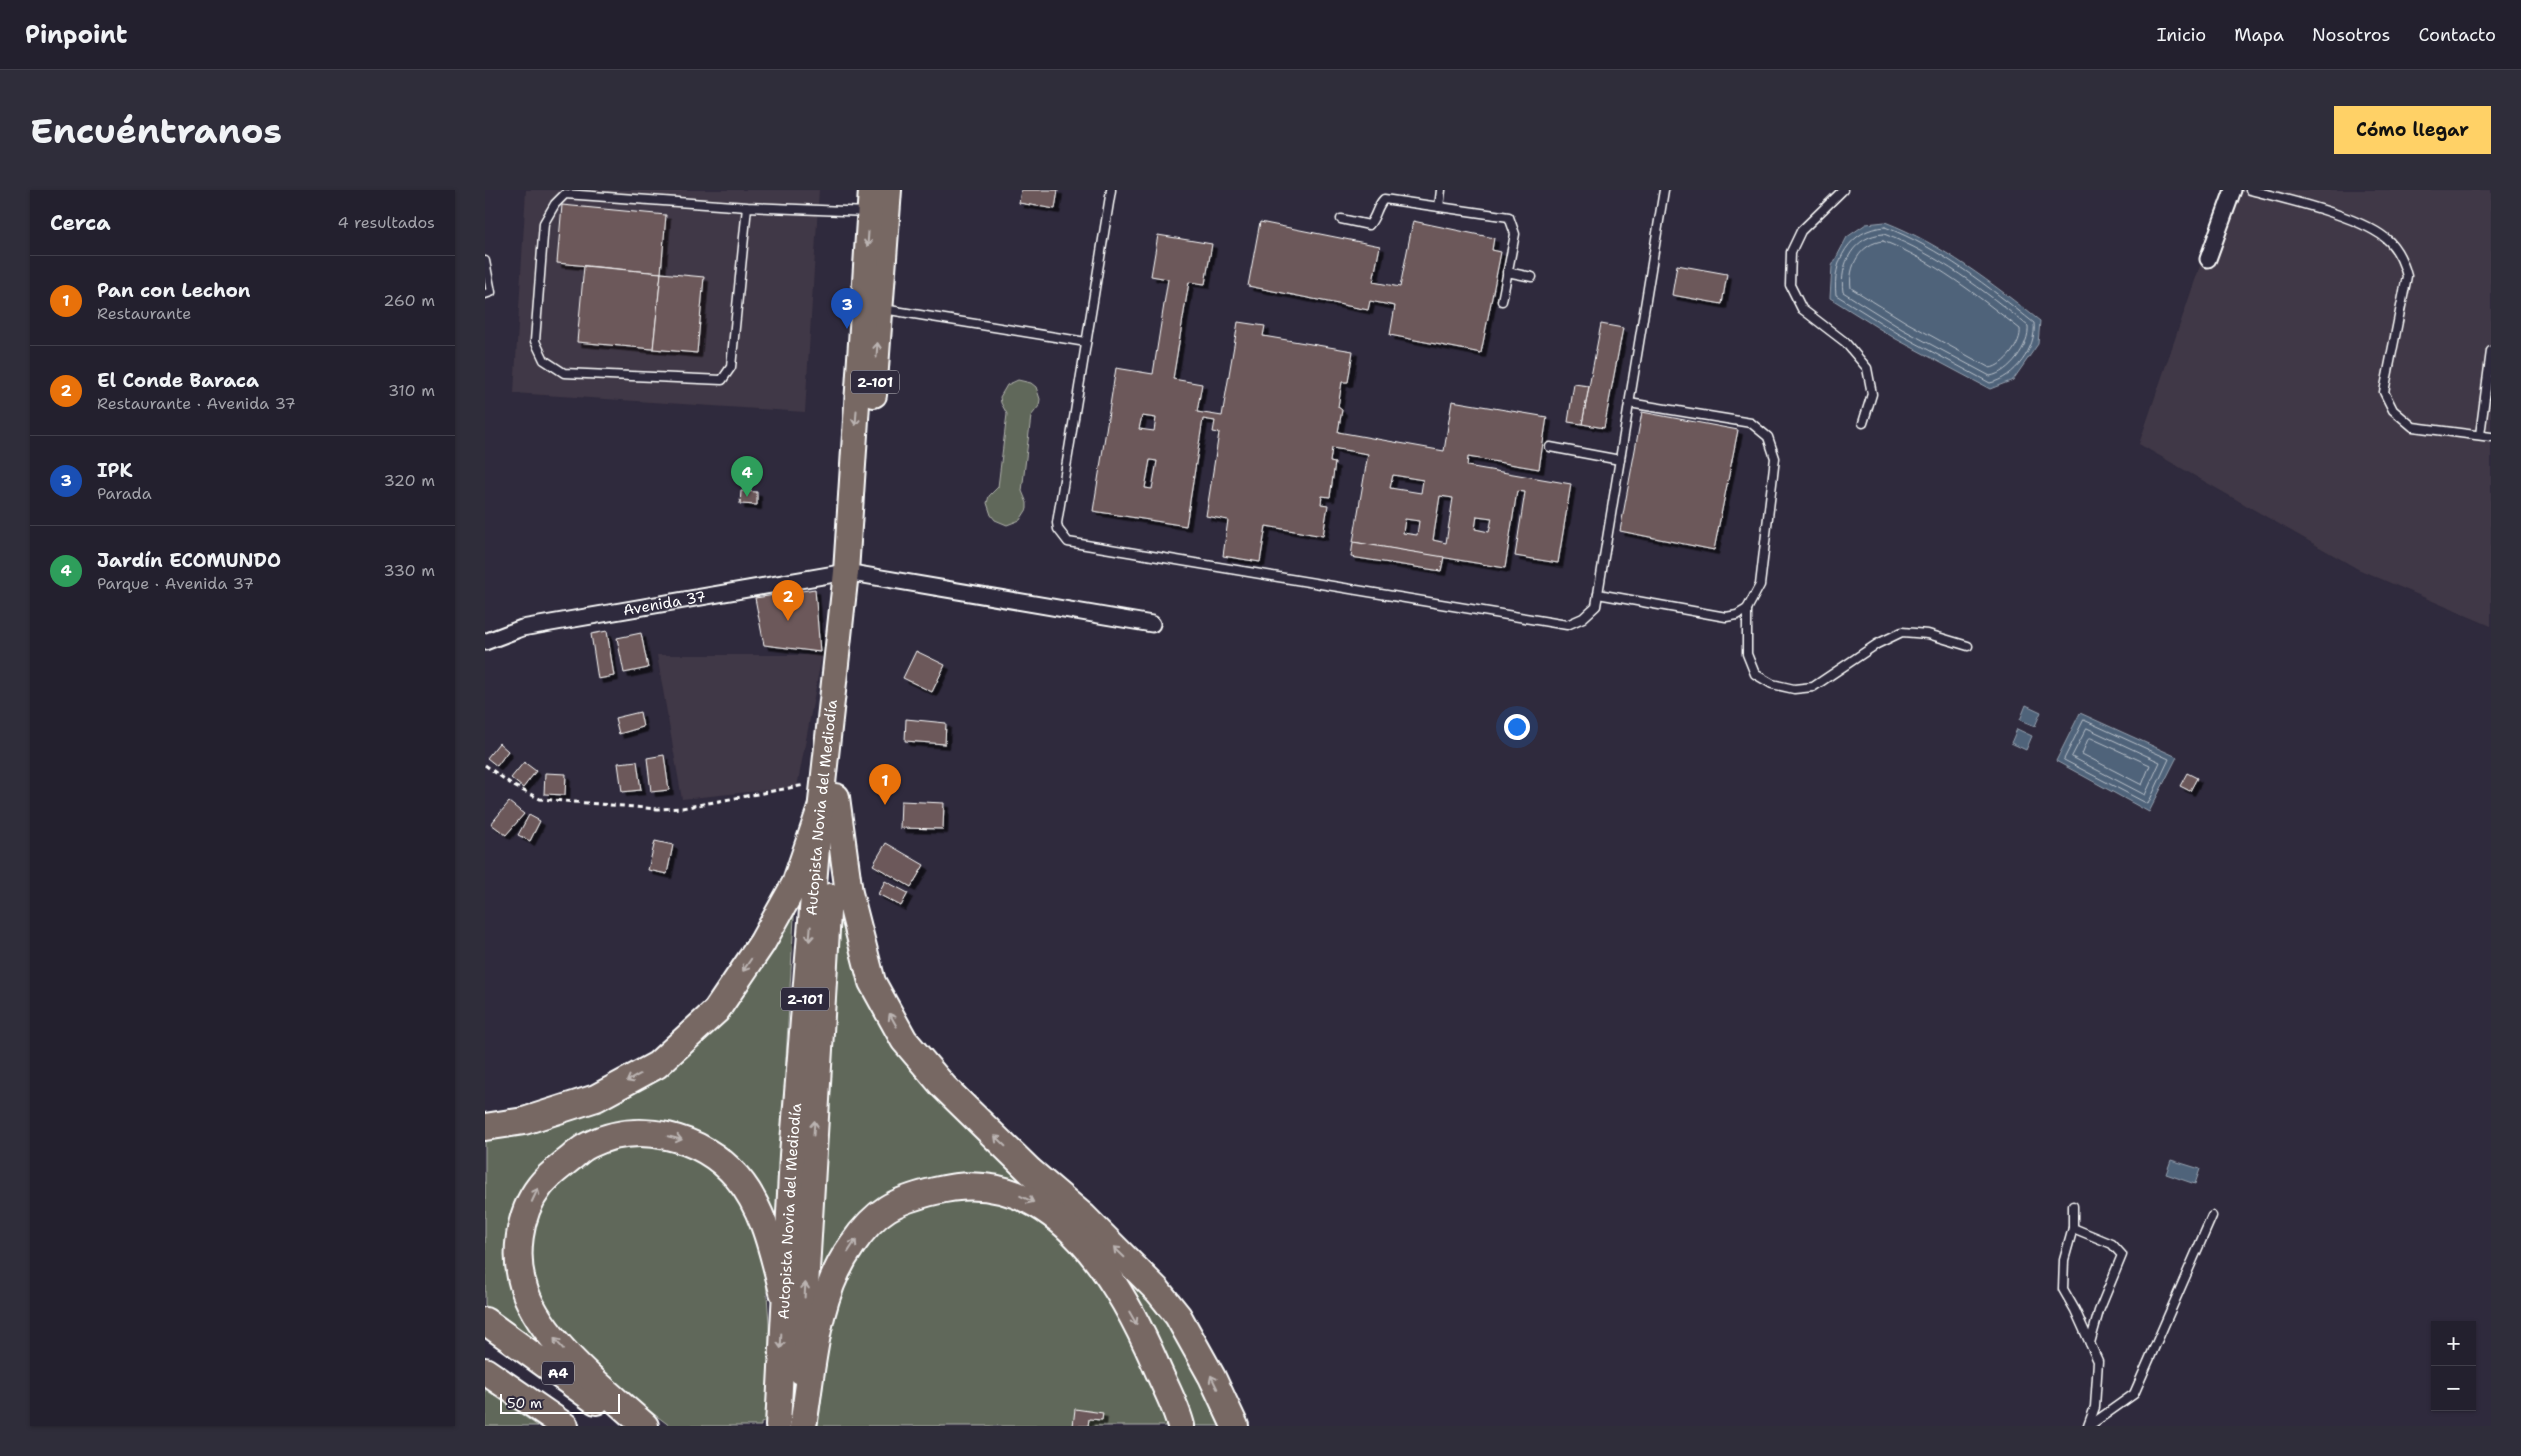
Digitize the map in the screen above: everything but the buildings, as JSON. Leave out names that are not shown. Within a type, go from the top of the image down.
[{"type":"highway","name":"Autopista Novia del Mediodía","points":[[778,1426],[783,1292],[826,797],[853,573],[872,307],[889,190]]},
{"type":"highway","name":"Autopista Novia del Mediodía","points":[[870,201],[872,307]]},
{"type":"highway","name":"Autopista Novia del Mediodía","points":[[798,1426],[826,797]]},
{"type":"highway","points":[[485,1127],[524,1121],[596,1098],[657,1064],[716,1011],[762,943],[795,884],[826,797]]},
{"type":"highway","points":[[826,797],[872,982],[904,1040],[944,1087],[1030,1171],[1084,1217],[1158,1291],[1178,1316],[1212,1378],[1235,1426]]},
{"type":"highway","points":[[645,1426],[575,1362],[546,1329],[525,1292],[519,1258],[523,1220],[539,1188],[552,1173],[588,1145],[616,1136],[665,1135],[691,1142],[713,1154],[738,1178],[757,1209],[772,1249],[783,1292]]},
{"type":"highway","points":[[803,1426],[819,1328],[830,1285],[851,1246],[875,1216],[886,1208],[920,1195],[965,1186],[987,1186],[1013,1192],[1036,1203],[1060,1219],[1079,1237],[1114,1285],[1141,1331],[1181,1426]]},
{"type":"highway","name":"A4","points":[[485,1321],[631,1426]]},
{"type":"highway","name":"A4","points":[[485,1371],[565,1426]]},
{"type":"street","points":[[2208,259],[2233,190]]},
{"type":"street","name":"Avenida 37","points":[[485,642],[522,628],[853,573],[1152,624]]},
{"type":"lane","points":[[1111,190],[1057,523],[1058,529],[1068,542],[1567,625],[1583,618],[1596,606],[1664,190]]},
{"type":"lane","points":[[1439,207],[1441,190]]},
{"type":"lane","points":[[1843,190],[1801,231],[1791,252],[1790,285],[1802,310],[1845,342],[1867,368],[1872,394],[1863,423]]},
{"type":"lane","points":[[2250,190],[2309,204],[2373,230],[2390,242],[2404,263],[2407,276],[2384,392],[2393,410],[2413,427],[2491,437]]},
{"type":"lane","points":[[747,208],[731,367],[722,380],[564,373],[543,360],[535,341],[544,223],[555,204],[565,194],[747,208],[870,201]]},
{"type":"lane","points":[[1341,219],[1369,225],[1375,219],[1378,205],[1384,199],[1509,218],[1515,234],[1501,301]]},
{"type":"lane","points":[[485,261],[491,292],[485,294]]},
{"type":"lane","points":[[1507,272],[1532,277]]},
{"type":"lane","points":[[872,307],[1086,342]]},
{"type":"lane","points":[[2479,435],[2491,351]]},
{"type":"lane","points":[[1629,403],[1751,423],[1768,437],[1775,458],[1760,585],[1747,610],[1747,654],[1755,674],[1772,684],[1794,689],[1813,686],[1877,644],[1902,632],[1928,634],[1968,646]]},
{"type":"lane","points":[[1550,447],[1620,460]]},
{"type":"lane","points":[[1598,594],[1726,617],[1737,615],[1747,610]]},
{"type":"lane","points":[[2073,1206],[2073,1228],[2063,1260],[2063,1289],[2098,1361],[2095,1407],[2088,1426]]},
{"type":"lane","points":[[2088,1426],[2134,1394],[2212,1216]]},
{"type":"lane","points":[[2073,1228],[2112,1244],[2122,1255],[2099,1311],[2090,1343]]},
{"type":"path","points":[[485,765],[514,786],[540,799],[657,809],[826,797]]},
{"type":"shaded area","points":[[526,190],[819,190],[805,412],[514,393]]},
{"type":"shaded area","points":[[2226,190],[2491,190],[2491,626],[2358,569],[2139,444]]},
{"type":"shaded area","points":[[657,655],[822,655],[797,787],[682,799]]},
{"type":"green space","points":[[1018,380],[1031,383],[1036,387],[1040,399],[1039,406],[1031,416],[1022,491],[1027,503],[1027,509],[1020,520],[1007,525],[995,520],[987,503],[989,496],[998,487],[1007,414],[1000,397],[1007,385]]},
{"type":"green space","points":[[795,900],[776,1235],[744,1173],[611,1127],[512,1231],[566,1367],[485,1305],[485,1139],[695,1046],[759,971]]},
{"type":"green space","points":[[841,915],[859,968],[884,1023],[1157,1307],[1200,1373],[1224,1426],[1190,1426],[1138,1306],[1042,1200],[894,1198],[816,1307],[828,1068]]},
{"type":"green space","points":[[642,1141],[681,1147],[732,1184],[752,1223],[765,1267],[769,1323],[769,1421],[761,1423],[761,1426],[670,1426],[606,1378],[564,1336],[538,1302],[529,1266],[532,1223],[548,1190],[606,1147]]},
{"type":"green space","points":[[959,1197],[994,1197],[1049,1222],[1081,1255],[1138,1349],[1170,1426],[818,1426],[832,1317],[850,1267],[872,1233],[907,1209]]},
{"type":"green space","points":[[485,1389],[538,1426],[485,1426]]},
{"type":"water","points":[[1885,222],[1947,253],[2040,321],[2038,344],[2013,380],[1990,389],[1896,339],[1830,298],[1832,266],[1847,237],[1866,224]]},
{"type":"water","points":[[2026,705],[2041,712],[2035,726],[2020,720]]},
{"type":"water","points":[[2080,713],[2177,757],[2149,812],[2056,761]]},
{"type":"water","points":[[2017,729],[2032,736],[2026,750],[2011,743]]},
{"type":"water","points":[[2171,1160],[2200,1169],[2195,1184],[2166,1174]]},
{"type":"place","name":"IPK","points":[[847,329]]},
{"type":"place","name":"Jardín ECOMUNDO","points":[[747,497]]},
{"type":"place","name":"El Conde Baraca","points":[[788,621]]},
{"type":"place","name":"Pan con Lechon","points":[[885,805]]}]
